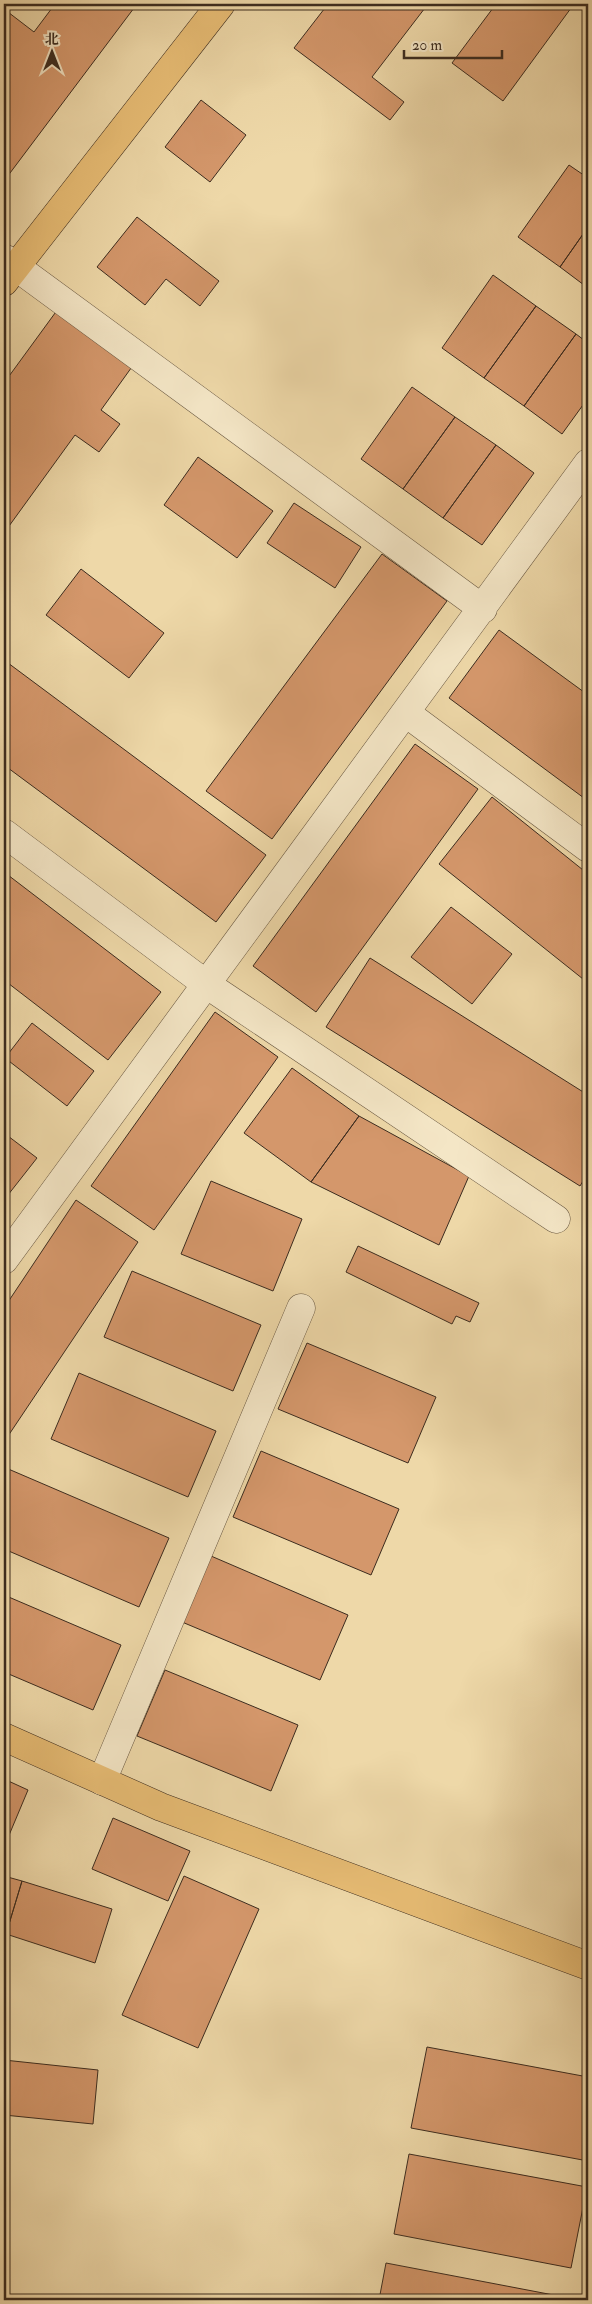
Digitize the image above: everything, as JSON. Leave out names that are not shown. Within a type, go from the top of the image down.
[{"type":"main road","points":[[8,269],[221,4]]},
{"type":"main road","points":[[4,1737],[161,1807],[588,1966]]},
{"type":"street","points":[[8,269],[483,609]]},
{"type":"street","points":[[4,1260],[483,609],[588,463]]},
{"type":"street","points":[[406,713],[588,848]]},
{"type":"street","points":[[4,833],[206,984],[556,1219]]},
{"type":"street","points":[[102,1781],[301,1308]]},
{"type":"building","points":[[55,4],[137,4],[4,181],[4,9],[34,32]]},
{"type":"building","points":[[328,4],[428,4],[372,77],[404,102],[390,120],[294,48]]},
{"type":"building","points":[[496,4],[574,4],[503,101],[452,63]]},
{"type":"building","points":[[201,100],[246,135],[210,182],[165,147]]},
{"type":"building","points":[[569,165],[588,178],[588,227],[560,267],[518,237]]},
{"type":"building","points":[[137,217],[219,281],[200,306],[166,279],[145,305],[97,267]]},
{"type":"building","points":[[588,227],[588,288],[560,267]]},
{"type":"building","points":[[493,275],[536,306],[484,378],[442,348]]},
{"type":"building","points":[[536,306],[576,334],[524,406],[484,378]]},
{"type":"building","points":[[58,309],[134,364],[101,410],[120,424],[99,452],[75,435],[4,533],[4,383]]},
{"type":"building","points":[[576,334],[588,343],[588,398],[562,434],[524,406]]},
{"type":"building","points":[[412,387],[455,417],[403,489],[361,459]]},
{"type":"building","points":[[455,417],[496,445],[443,518],[403,489]]},
{"type":"building","points":[[496,445],[534,473],[482,545],[443,518]]},
{"type":"building","points":[[198,457],[273,511],[237,558],[164,505]]},
{"type":"building","points":[[294,503],[361,547],[335,588],[267,543]]},
{"type":"building","points":[[382,554],[447,601],[272,839],[206,791]]},
{"type":"building","points":[[81,569],[164,633],[129,678],[46,615]]},
{"type":"building","points":[[499,630],[588,695],[588,801],[449,698]]},
{"type":"building","points":[[4,660],[266,855],[216,922],[4,765]]},
{"type":"building","points":[[415,744],[478,789],[316,1012],[253,966]]},
{"type":"building","points":[[492,797],[588,874],[588,983],[439,864]]},
{"type":"building","points":[[4,872],[161,992],[108,1060],[4,980]]},
{"type":"building","points":[[451,907],[512,954],[472,1004],[411,957]]},
{"type":"building","points":[[370,958],[588,1095],[588,1173],[580,1186],[326,1027]]},
{"type":"building","points":[[215,1012],[278,1057],[154,1230],[91,1186]]},
{"type":"building","points":[[32,1023],[94,1071],[67,1106],[5,1058]]},
{"type":"building","points":[[292,1068],[359,1116],[311,1182],[244,1133]]},
{"type":"building","points":[[359,1116],[469,1176],[439,1245],[311,1182]]},
{"type":"building","points":[[4,1133],[37,1158],[4,1200]]},
{"type":"building","points":[[211,1181],[302,1219],[273,1291],[181,1254]]},
{"type":"building","points":[[76,1200],[138,1242],[4,1442],[4,1308]]},
{"type":"building","points":[[358,1246],[479,1303],[470,1322],[456,1316],[452,1324],[346,1272]]},
{"type":"building","points":[[132,1271],[261,1325],[233,1391],[104,1337]]},
{"type":"building","points":[[307,1343],[436,1397],[408,1463],[278,1409]]},
{"type":"building","points":[[79,1373],[216,1431],[188,1497],[51,1439]]},
{"type":"building","points":[[261,1451],[399,1509],[371,1575],[233,1517]]},
{"type":"building","points":[[6,1468],[169,1538],[139,1607],[4,1549],[4,1474]]},
{"type":"building","points":[[211,1556],[348,1615],[320,1680],[182,1622]]},
{"type":"building","points":[[4,1595],[121,1645],[93,1710],[4,1672]]},
{"type":"building","points":[[165,1670],[298,1725],[271,1791],[137,1736]]},
{"type":"building","points":[[4,1779],[28,1790],[7,1840],[4,1839]]},
{"type":"building","points":[[113,1818],[190,1851],[168,1901],[92,1869]]},
{"type":"building","points":[[4,1876],[22,1881],[6,1934],[4,1934]]},
{"type":"building","points":[[184,1876],[259,1909],[198,2048],[122,2015]]},
{"type":"building","points":[[22,1881],[112,1909],[95,1963],[6,1934]]},
{"type":"building","points":[[427,2047],[588,2077],[588,2161],[411,2128]]},
{"type":"building","points":[[4,2060],[98,2070],[93,2124],[4,2115]]},
{"type":"building","points":[[409,2154],[587,2187],[571,2268],[394,2234]]},
{"type":"building","points":[[386,2263],[564,2297],[563,2300],[379,2300]]}]
